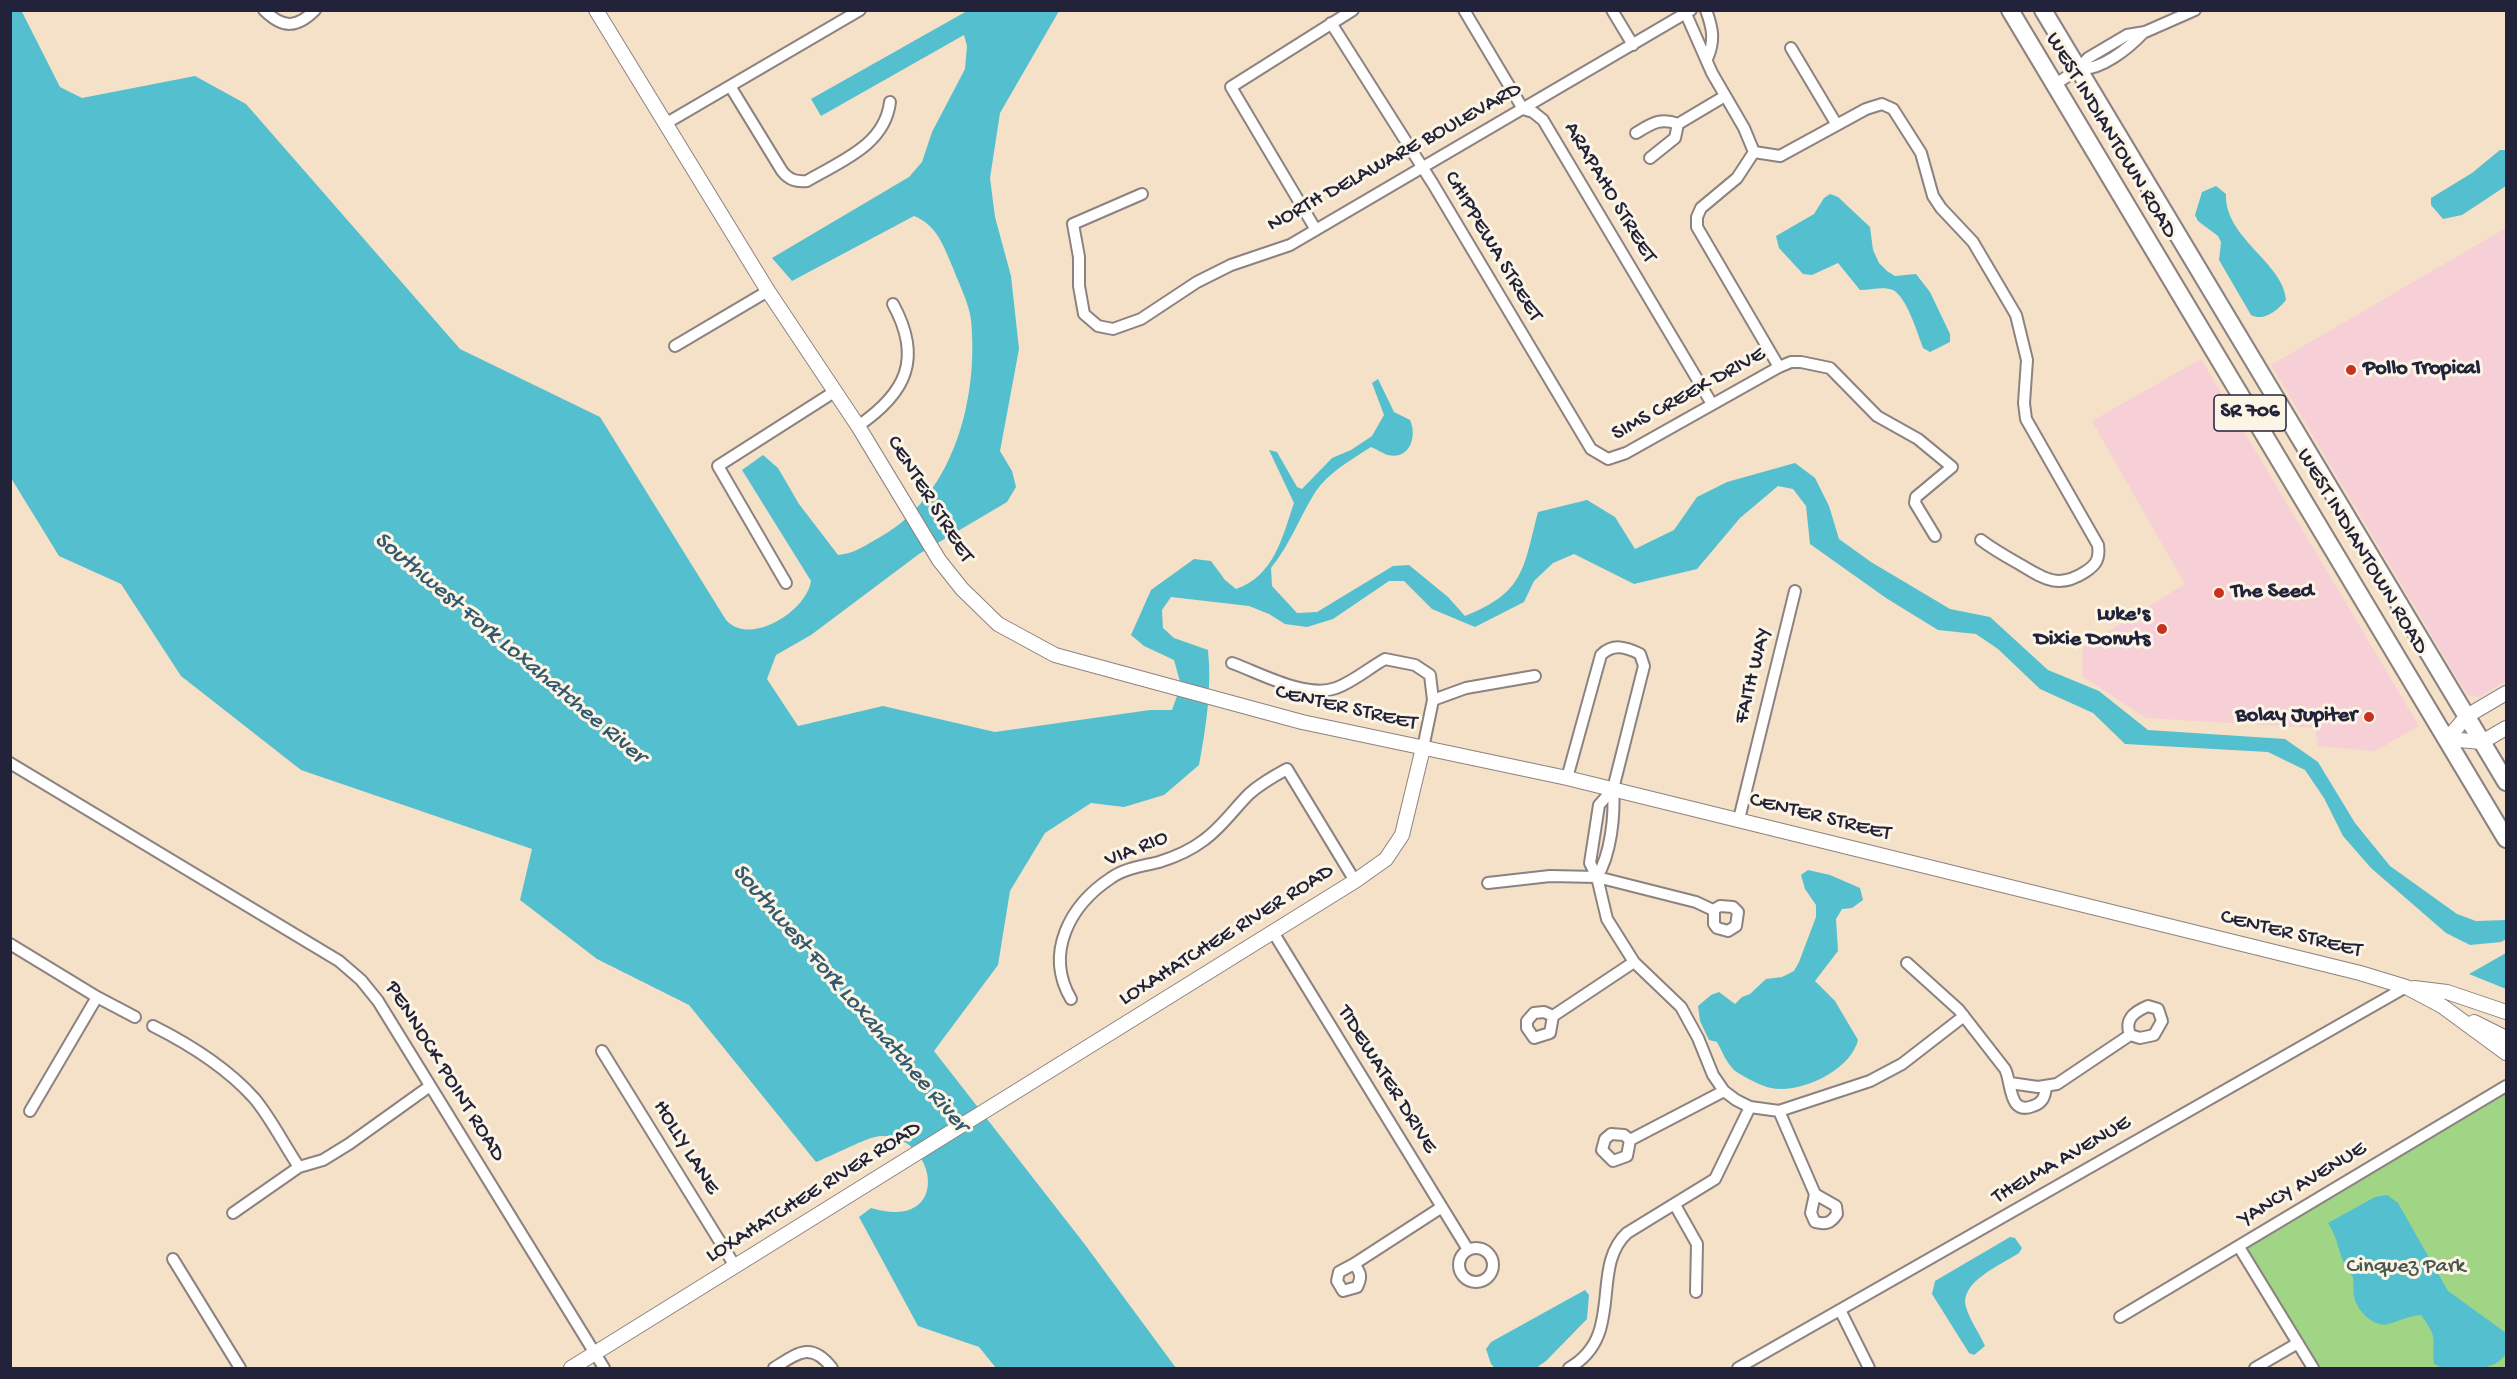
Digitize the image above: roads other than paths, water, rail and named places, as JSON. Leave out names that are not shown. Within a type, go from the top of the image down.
[{"type":"main road","name":"WEST INDIANTOWN ROAD","points":[[2010,10],[2053,86],[2506,839]]},
{"type":"main road","name":"WEST INDIANTOWN ROAD","points":[[2043,10],[2506,783]]},
{"type":"street","points":[[264,10],[273,19],[286,26],[301,23],[315,10]]},
{"type":"street","name":"CENTER STREET","points":[[596,10],[768,291],[858,426],[933,550],[962,589],[998,624],[1055,655],[1302,722],[1567,778],[1739,819],[2360,973],[2406,987],[2447,992],[2506,1012]]},
{"type":"street","points":[[665,124],[860,10]]},
{"type":"street","points":[[1316,230],[1231,87],[1353,10]]},
{"type":"street","name":"ARAPAHO STREET","points":[[1464,10],[1522,109],[1533,112],[1543,120],[1712,404]]},
{"type":"street","points":[[1612,10],[1633,45]]},
{"type":"street","points":[[1706,10],[1712,26],[1714,44],[1707,59]]},
{"type":"street","points":[[2053,86],[2078,69],[2084,70],[2109,59],[2129,47],[2145,32],[2195,10]]},
{"type":"street","points":[[1688,12],[1707,59],[1744,128],[1754,152]]},
{"type":"street","name":"NORTH DELAWARE BOULEVARD","points":[[1142,194],[1073,224],[1079,257],[1079,286],[1084,314],[1098,326],[1113,329],[1141,319],[1197,282],[1231,265],[1290,245],[1688,12]]},
{"type":"street","name":"CHIPPEWA STREET","points":[[1331,23],[1420,169],[1433,184],[1591,449],[1603,458]]},
{"type":"street","points":[[1791,48],[1837,125]]},
{"type":"street","points":[[730,86],[782,171],[793,181],[800,182],[807,181],[873,139],[888,119],[890,102]]},
{"type":"street","points":[[1650,158],[1675,138],[1678,124],[1725,96]]},
{"type":"street","points":[[1754,152],[1779,156],[1866,109],[1882,104],[1893,109],[1921,153],[1933,196],[1941,208],[1967,233],[2016,315],[2027,360],[2024,403],[2026,419],[2098,545],[2099,555],[2095,566],[2082,574],[2069,581],[2050,582],[1996,552],[1981,540]]},
{"type":"street","points":[[1636,133],[1657,121],[1667,120],[1678,124]]},
{"type":"street","points":[[1754,152],[1737,178],[1701,208],[1697,217],[1697,227],[1779,367]]},
{"type":"street","points":[[675,346],[768,291]]},
{"type":"street","points":[[858,426],[892,399],[906,369],[907,336],[893,304]]},
{"type":"street","name":"SIMS CREEK DRIVE","points":[[1603,458],[1608,459],[1626,453],[1791,362],[1830,368],[1877,416],[1927,445],[1952,467],[1916,497],[1915,503],[1935,536]]},
{"type":"street","points":[[786,583],[718,466],[834,392]]},
{"type":"street","name":"FAITH WAY","points":[[1739,819],[1795,591]]},
{"type":"street","points":[[1567,778],[1601,655],[1614,647],[1628,648],[1640,654],[1644,666],[1613,789],[1615,806],[1603,867],[1597,877]]},
{"type":"street","points":[[1232,663],[1282,682],[1318,691],[1336,688],[1385,659],[1415,666],[1430,675],[1433,700],[1423,748]]},
{"type":"street","points":[[1433,700],[1466,688],[1535,676]]},
{"type":"street","points":[[2447,739],[2467,716],[2506,693]]},
{"type":"street","points":[[2447,739],[2482,742],[2506,728]]},
{"type":"street","name":"LOXAHATCHEE RIVER ROAD","points":[[571,1368],[1355,881],[1386,859],[1402,835],[1423,748]]},
{"type":"street","name":"PENNOCK POINT ROAD","points":[[10,764],[339,961],[369,989],[604,1368]]},
{"type":"street","name":"LOXAHATCHEE RIVER ROAD","points":[[1287,769],[1355,881]]},
{"type":"street","name":"VIA RIO","points":[[1071,999],[1061,978],[1058,960],[1065,931],[1083,904],[1111,878],[1174,857],[1205,840],[1251,793],[1287,769]]},
{"type":"street","points":[[1613,789],[1599,805],[1593,830],[1590,863],[1597,877],[1607,919],[1634,962],[1681,1007],[1698,1038],[1713,1075],[1724,1091],[1750,1107],[1779,1111],[1870,1081],[1890,1072],[1964,1016]]},
{"type":"street","points":[[1488,884],[1550,876],[1597,877],[1696,902],[1713,910]]},
{"type":"street","name":"TIDEWATER DRIVE","points":[[1273,932],[1467,1248]]},
{"type":"street","points":[[10,944],[97,997],[135,1017]]},
{"type":"street","points":[[1553,1016],[1634,962]]},
{"type":"street","points":[[1907,963],[1964,1016],[2005,1069],[2010,1083],[2011,1097],[2015,1103],[2029,1107],[2041,1101],[2046,1087]]},
{"type":"street","name":"CENTER STREET","points":[[2406,987],[2442,1006],[2506,1053]]},
{"type":"street","name":"THELMA AVENUE","points":[[1737,1368],[2406,987]]},
{"type":"street","points":[[30,1111],[97,997]]},
{"type":"street","points":[[2442,1006],[2506,1038]]},
{"type":"street","points":[[153,1026],[182,1041],[230,1076],[254,1099],[299,1167]]},
{"type":"street","points":[[2010,1083],[2046,1087],[2064,1081],[2130,1035]]},
{"type":"street","name":"HOLLY LANE","points":[[602,1051],[735,1266]]},
{"type":"street","points":[[233,1213],[299,1167],[322,1160],[349,1144],[430,1086]]},
{"type":"street","name":"YANCY AVENUE","points":[[2120,1317],[2506,1086]]},
{"type":"street","points":[[1630,1140],[1724,1091]]},
{"type":"street","points":[[1569,1368],[1585,1357],[1602,1325],[1606,1311],[1611,1258],[1617,1245],[1627,1233],[1710,1184],[1720,1173],[1750,1107]]},
{"type":"street","points":[[1779,1111],[1815,1194]]},
{"type":"street","points":[[1675,1205],[1697,1244],[1696,1292]]},
{"type":"street","points":[[1354,1264],[1442,1207]]},
{"type":"street","points":[[2240,1247],[2313,1368]]},
{"type":"street","points":[[173,1259],[240,1368]]},
{"type":"street","points":[[1840,1310],[1869,1368]]},
{"type":"street","points":[[2255,1368],[2298,1343]]},
{"type":"street","points":[[774,1368],[796,1355],[810,1352],[823,1357],[832,1368]]},
{"type":"water","name":"Southwest Fork Loxahatchee River","points":[[21,10],[60,87],[82,98],[195,76],[246,104],[460,349],[600,417],[726,620],[736,627],[749,630],[776,622],[789,614],[807,592],[811,581],[742,470],[763,455],[778,468],[799,504],[838,555],[853,552],[902,522],[924,500],[941,474],[955,445],[970,383],[972,351],[971,320],[968,307],[943,245],[929,225],[922,220],[914,216],[792,281],[772,258],[909,177],[922,162],[932,132],[965,69],[967,46],[964,35],[821,116],[811,99],[967,11],[1059,11],[1000,113],[990,178],[995,217],[1011,276],[1019,349],[1000,451],[1012,471],[1016,487],[1007,502],[919,554],[811,635],[776,655],[767,679],[798,726],[883,706],[995,732],[1150,710],[1172,710],[1181,685],[1174,660],[1144,646],[1131,635],[1151,590],[1194,559],[1211,561],[1225,580],[1236,589],[1259,575],[1275,554],[1294,503],[1269,450],[1277,452],[1297,487],[1302,489],[1332,458],[1351,450],[1372,436],[1384,415],[1372,383],[1378,379],[1394,412],[1410,420],[1413,432],[1410,445],[1402,454],[1396,456],[1371,447],[1334,472],[1316,491],[1284,550],[1271,568],[1272,586],[1297,613],[1317,612],[1393,566],[1409,565],[1448,597],[1465,616],[1500,598],[1511,588],[1524,564],[1538,512],[1587,500],[1615,517],[1635,549],[1674,530],[1697,497],[1727,482],[1795,463],[1815,478],[1829,506],[1839,539],[1871,562],[1950,609],[1990,617],[2048,670],[2099,691],[2148,730],[2285,739],[2318,762],[2355,823],[2390,866],[2457,914],[2476,921],[2506,920],[2506,939],[2501,942],[2470,945],[2446,933],[2371,868],[2343,836],[2324,798],[2305,770],[2268,752],[2125,744],[2093,713],[2040,689],[1998,649],[1976,634],[1938,630],[1886,598],[1810,544],[1806,506],[1793,489],[1778,486],[1740,518],[1697,569],[1634,584],[1574,554],[1553,563],[1534,581],[1524,602],[1475,627],[1432,609],[1404,581],[1389,581],[1333,619],[1307,627],[1285,624],[1249,606],[1171,597],[1162,610],[1163,628],[1174,638],[1208,650],[1209,694],[1199,765],[1164,795],[1124,807],[1091,803],[1045,833],[1010,891],[998,965],[934,1051],[1083,1242],[1176,1368],[996,1368],[979,1347],[918,1326],[859,1217],[871,1208],[897,1212],[915,1207],[925,1196],[928,1181],[924,1164],[915,1150],[900,1140],[880,1136],[816,1162],[689,1005],[597,959],[520,900],[532,849],[301,770],[181,676],[121,584],[59,556],[11,478],[10,11]]},
{"type":"water","points":[[2500,150],[2506,150],[2506,186],[2462,215],[2443,219],[2431,205],[2431,198],[2472,173]]},
{"type":"water","points":[[2216,186],[2226,194],[2228,210],[2234,224],[2276,274],[2283,287],[2286,300],[2279,308],[2266,316],[2251,315],[2219,260],[2221,242],[2218,236],[2198,221],[2195,215],[2202,192]]},
{"type":"water","points":[[1830,194],[1838,197],[1870,227],[1873,250],[1879,263],[1887,271],[1895,276],[1916,274],[1930,292],[1950,334],[1950,342],[1930,352],[1923,348],[1907,307],[1893,290],[1881,288],[1860,290],[1838,263],[1812,275],[1803,274],[1779,248],[1776,236],[1814,214],[1824,198]]},
{"type":"water","points":[[1808,870],[1830,875],[1860,888],[1863,900],[1852,908],[1842,909],[1836,919],[1838,951],[1815,981],[1835,1001],[1858,1040],[1846,1061],[1823,1078],[1796,1087],[1771,1088],[1747,1078],[1731,1067],[1717,1042],[1709,1040],[1700,1021],[1698,1006],[1711,995],[1719,992],[1735,1004],[1766,979],[1782,977],[1794,971],[1816,917],[1816,905],[1805,889],[1801,875]]},
{"type":"water","points":[[2506,953],[2506,989],[2469,974]]},
{"type":"water","points":[[2387,1195],[2398,1203],[2448,1291],[2506,1333],[2506,1352],[2502,1359],[2494,1364],[2473,1369],[2441,1367],[2434,1364],[2433,1335],[2421,1315],[2383,1325],[2366,1317],[2358,1307],[2354,1296],[2353,1277],[2344,1263],[2328,1223],[2375,1197]]},
{"type":"water","points":[[2010,1237],[2015,1238],[2022,1248],[2019,1253],[1983,1275],[1969,1290],[1966,1298],[1966,1307],[1985,1346],[1974,1355],[1969,1353],[1932,1294],[1935,1281]]},
{"type":"water","points":[[1585,1290],[1589,1295],[1587,1319],[1546,1361],[1536,1368],[1495,1368],[1491,1364],[1486,1349],[1491,1342]]},
{"type":"place","name":"Pollo Tropical","points":[[2351,370]]},
{"type":"place","name":"The Seed","points":[[2219,593]]},
{"type":"place","name":"Luke's Dixie Donuts","points":[[2162,629]]},
{"type":"place","name":"Bolay Jupiter","points":[[2369,717]]},
{"type":"park label","name":"Cinquez Park","points":[[2406,1268]]}]
